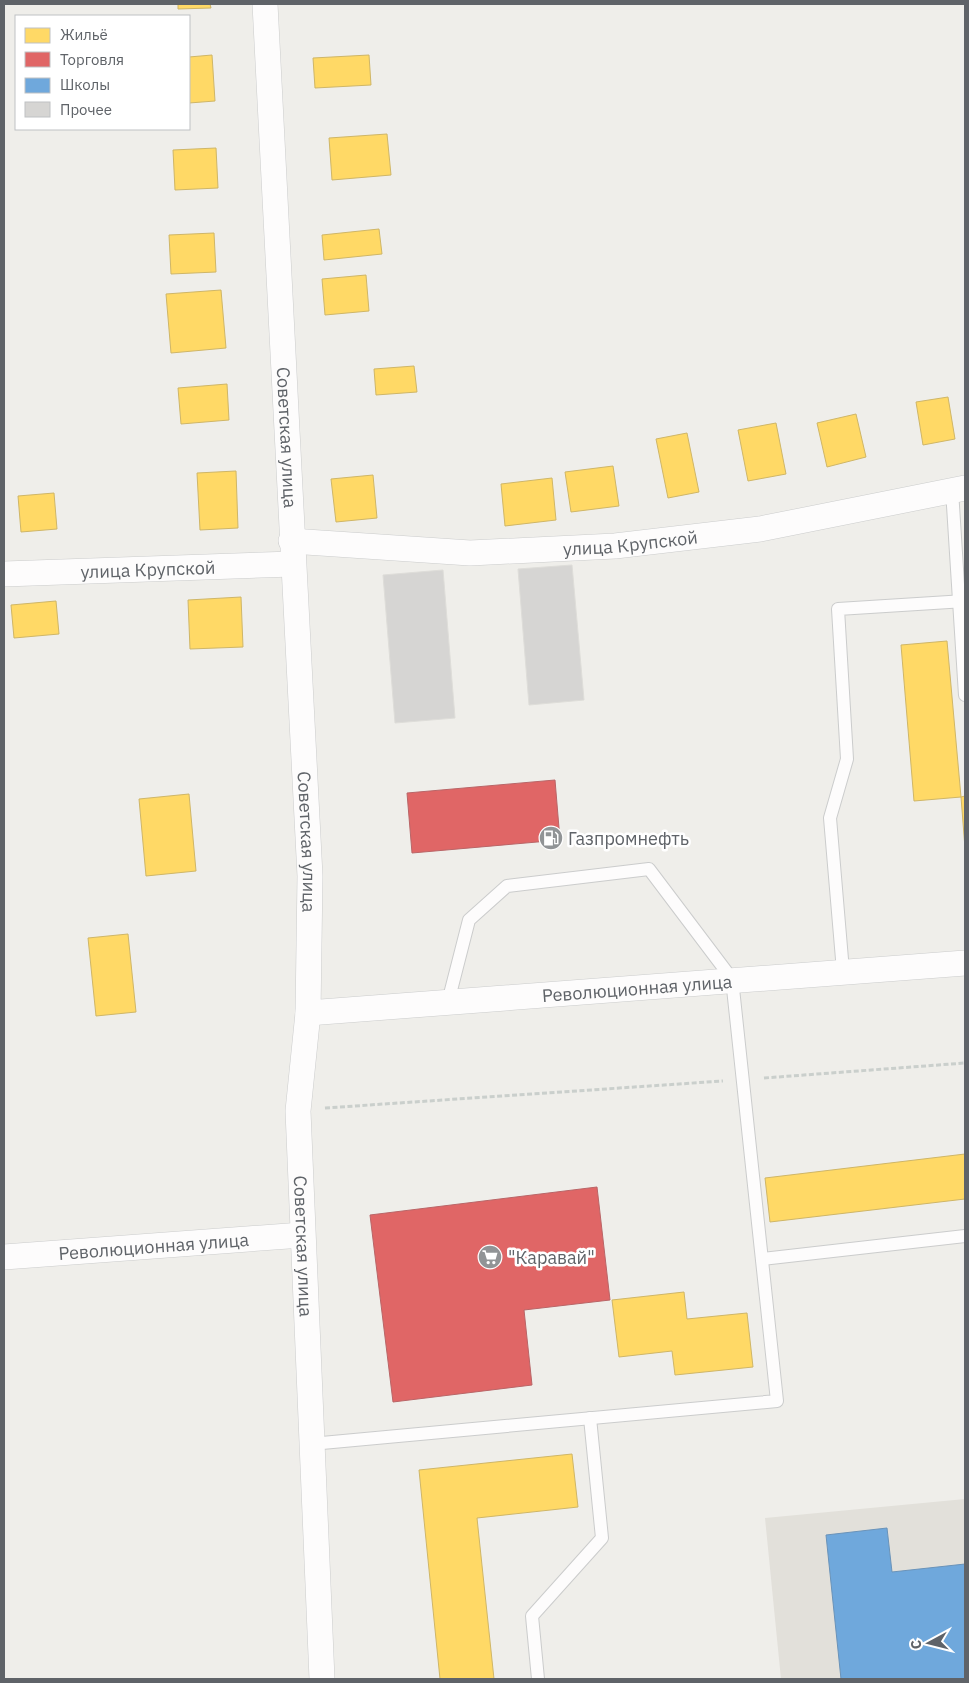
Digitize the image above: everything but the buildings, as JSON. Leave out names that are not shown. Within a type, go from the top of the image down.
[{"type":"street","name":"Советская улица","points":[[265,4],[310,876],[308,1013],[298,1111],[322,1679]]},
{"type":"street","name":"улица Крупской","points":[[4,574],[292,552],[470,553],[616,546],[760,529],[959,489]]},
{"type":"street","name":"Революционная улица","points":[[308,1013],[965,962]]},
{"type":"street","name":"Революционная улица","points":[[4,1257],[302,1236]]},
{"type":"lane","points":[[959,489],[965,695]]},
{"type":"lane","points":[[843,971],[830,818],[847,759],[838,609],[962,601]]},
{"type":"lane","points":[[311,1444],[777,1401],[732,979],[649,869],[507,886],[469,920],[448,1002]]},
{"type":"lane","points":[[762,1258],[965,1236]]},
{"type":"lane","points":[[538,1679],[532,1616],[602,1538],[590,1418]]},
{"type":"path","points":[[298,1111],[965,1063]]},
{"type":"shaded area","points":[[965,1499],[965,1679],[781,1679],[765,1518]]},
{"type":"place","name":"Газпромнефть","points":[[551,838]]},
{"type":"place","name":"\"Каравай\"","points":[[490,1257]]}]
